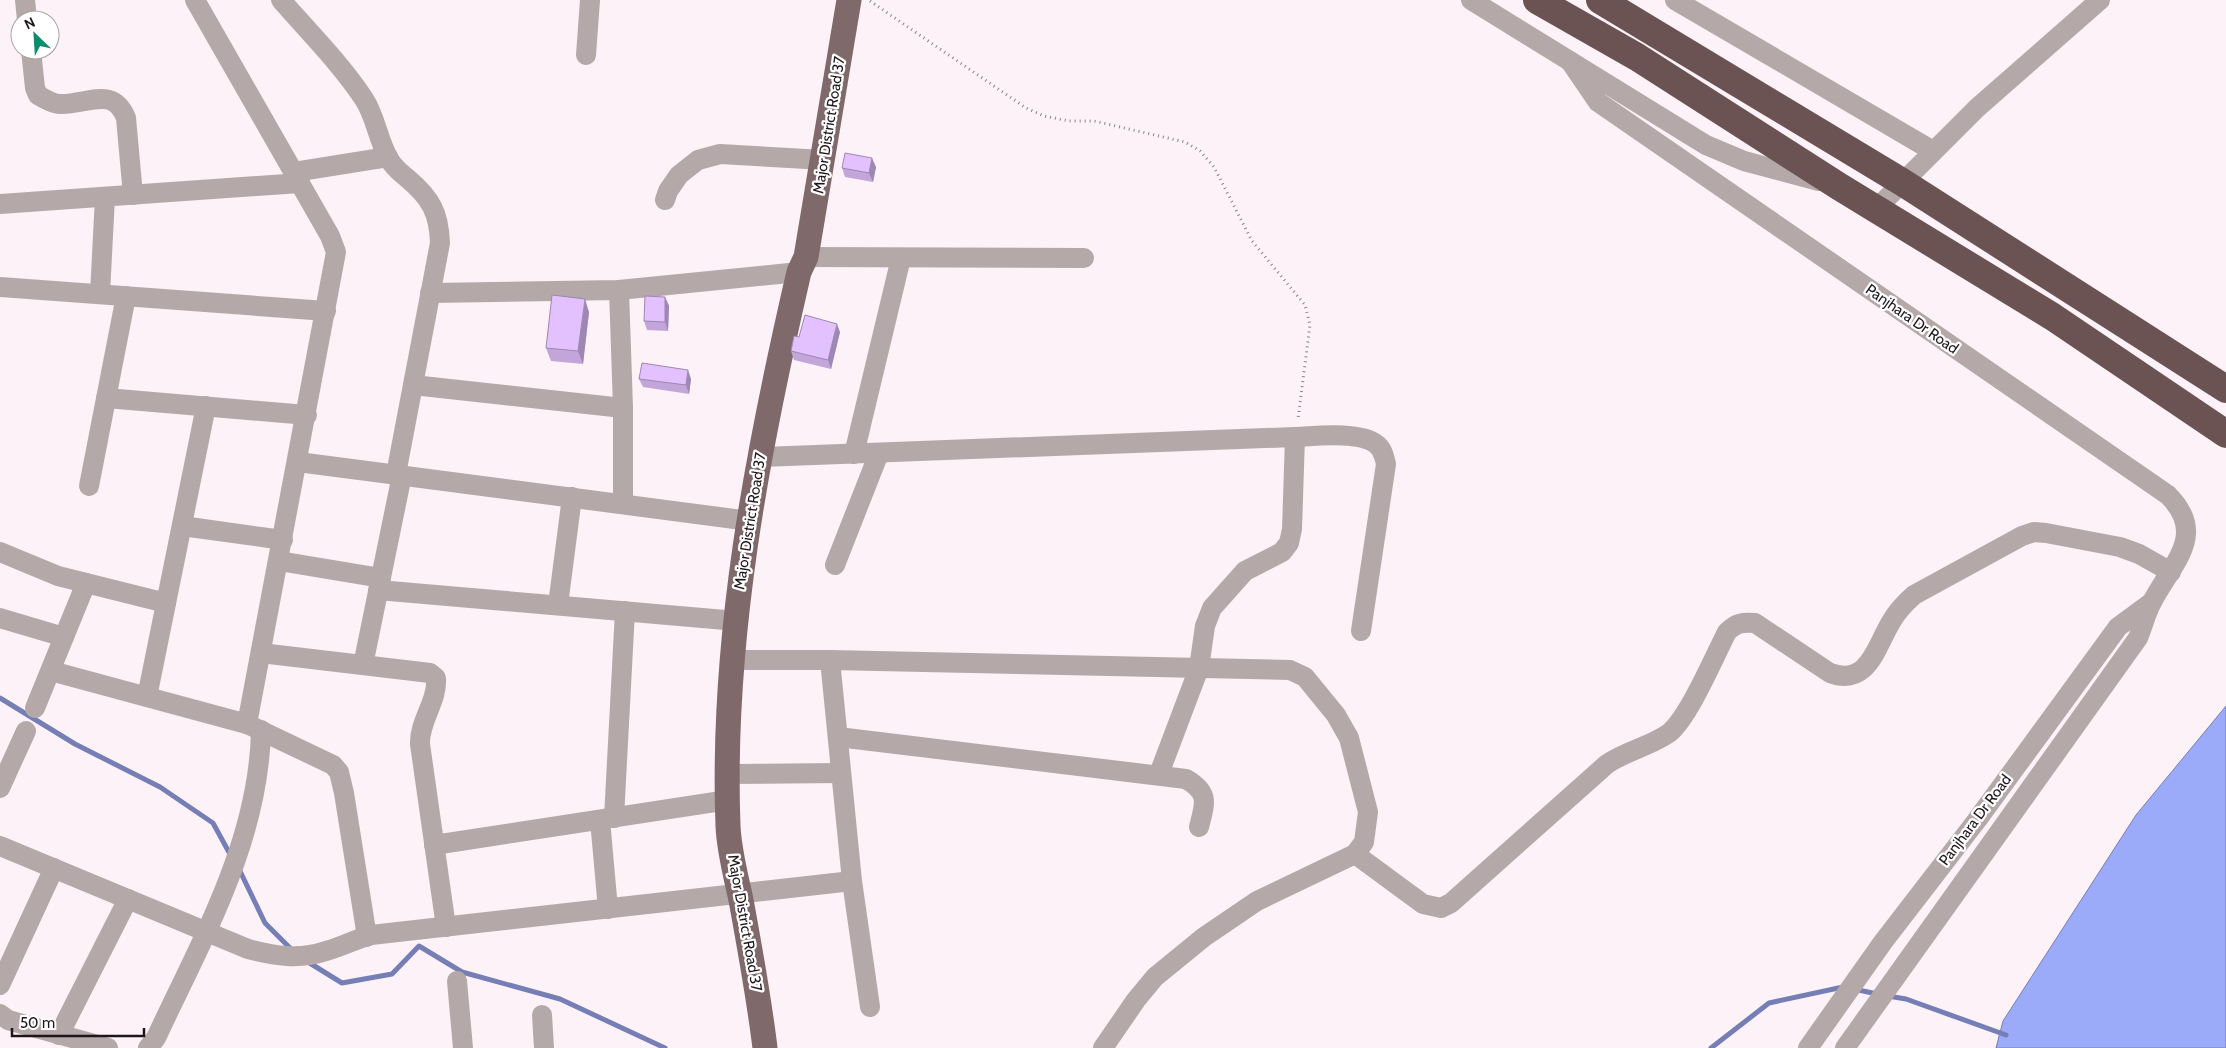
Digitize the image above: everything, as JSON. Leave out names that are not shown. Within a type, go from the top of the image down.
[{"type":"highway","points":[[1537,0],[1637,57],[1840,187],[2053,317],[2226,434]]},
{"type":"highway","points":[[1600,0],[1902,182],[2226,389]]},
{"type":"main road","name":"Major District Road 37","points":[[765,1048],[759,999],[728,828],[728,712],[737,621],[759,457],[824,160],[850,0]]},
{"type":"street","points":[[148,1048],[156,1038],[206,932],[228,882],[249,824],[261,755],[254,727],[261,653],[336,252],[330,236],[196,0]]},
{"type":"street","points":[[281,0],[366,101],[388,157],[397,170],[425,196],[435,211],[440,224],[440,244],[363,665]]},
{"type":"street","points":[[586,55],[590,0]]},
{"type":"street","points":[[1471,0],[1706,145],[1744,161],[1840,187]]},
{"type":"street","points":[[1675,0],[1699,7],[1933,151]]},
{"type":"street","points":[[1876,209],[1977,108],[2100,0]]},
{"type":"street","points":[[32,60],[35,88],[38,95],[59,104],[106,99],[116,102],[122,109],[126,118],[133,195]]},
{"type":"street","name":"Panjhara Dr Road","points":[[1570,61],[1598,102],[2168,495],[2184,516],[2188,530],[2184,547],[2152,602],[2138,638],[1850,1041]]},
{"type":"street","points":[[665,200],[668,191],[679,175],[698,160],[720,154],[824,160]]},
{"type":"street","points":[[0,204],[133,195],[297,178],[388,157]]},
{"type":"street","points":[[100,294],[105,197]]},
{"type":"street","points":[[430,293],[619,290],[802,265],[901,258],[1084,258]]},
{"type":"street","points":[[854,454],[901,258]]},
{"type":"street","points":[[0,286],[326,311]]},
{"type":"street","points":[[619,290],[623,408],[623,503]]},
{"type":"street","points":[[89,486],[126,296]]},
{"type":"street","points":[[413,385],[623,408]]},
{"type":"street","points":[[106,398],[307,415]]},
{"type":"street","points":[[147,697],[206,406]]},
{"type":"street","points":[[759,457],[1295,437],[1351,436],[1375,442],[1383,451],[1386,464],[1361,631]]},
{"type":"street","points":[[1159,774],[1198,668],[1204,626],[1212,608],[1244,571],[1282,552],[1289,543],[1292,529],[1295,437]]},
{"type":"street","points":[[835,565],[880,453]]},
{"type":"street","points":[[298,462],[750,521]]},
{"type":"street","points":[[558,606],[572,497]]},
{"type":"street","points":[[182,526],[283,540]]},
{"type":"street","points":[[1355,854],[1423,904],[1441,908],[1451,903],[1607,764],[1669,732],[1684,717],[1727,632],[1736,624],[1755,623],[1830,673],[1840,677],[1850,676],[1861,671],[1872,659],[1892,621],[1901,608],[1914,595],[2022,536],[2034,532],[2120,547],[2139,554],[2171,572]]},
{"type":"street","points":[[0,552],[58,576],[166,603]]},
{"type":"street","points":[[279,561],[379,584],[558,606],[737,621]]},
{"type":"street","points":[[35,708],[86,583]]},
{"type":"street","name":"Panjhara Dr Road","points":[[1808,1048],[1883,942],[1977,820],[2118,627],[2152,602]]},
{"type":"street","points":[[608,909],[607,819],[625,611]]},
{"type":"street","points":[[0,618],[64,637]]},
{"type":"street","points":[[261,653],[430,673],[436,678],[435,691],[419,738],[446,927]]},
{"type":"street","points":[[733,660],[830,660],[1290,670],[1305,677],[1336,716],[1349,738],[1368,812],[1364,842],[1355,854],[1257,901],[1204,937],[1155,977],[1136,1000],[1103,1048]]},
{"type":"street","points":[[830,660],[852,881],[870,1007]]},
{"type":"street","points":[[50,671],[254,727],[326,760],[338,772],[344,793],[367,936]]},
{"type":"street","points":[[0,788],[26,731]]},
{"type":"street","points":[[838,737],[1159,774],[1186,779],[1196,785],[1203,793],[1205,801],[1199,827]]},
{"type":"street","points":[[728,774],[841,773]]},
{"type":"street","points":[[434,846],[728,800]]},
{"type":"street","points":[[0,846],[248,949],[274,956],[292,957],[325,952],[367,936],[852,881]]},
{"type":"street","points":[[0,985],[54,868]]},
{"type":"street","points":[[59,1035],[128,899]]},
{"type":"street","points":[[457,981],[463,1048]]},
{"type":"street","points":[[0,1014],[8,1020],[108,1048]]},
{"type":"street","points":[[542,1015],[544,1048]]},
{"type":"path","points":[[868,0],[1026,108],[1044,116],[1069,121],[1094,121],[1185,142],[1200,151],[1214,168],[1252,241],[1305,304],[1310,325],[1295,437]]},
{"type":"water","points":[[2226,706],[2226,1048],[1996,1048],[2003,1021],[2136,815]]},
{"type":"building","points":[[845,153],[872,158],[869,173],[842,168]]},
{"type":"building","points":[[552,295],[585,299],[578,351],[546,348]]},
{"type":"building","points":[[645,296],[665,297],[665,322],[644,321]]},
{"type":"building","points":[[805,315],[837,324],[828,360],[791,351],[794,336],[799,337]]},
{"type":"building","points":[[642,363],[688,370],[686,385],[639,379]]},
{"type":"waterway","points":[[0,698],[75,744],[160,787],[213,823],[231,856]]},
{"type":"waterway","points":[[238,867],[265,923],[293,951]]},
{"type":"waterway","points":[[308,962],[342,983],[392,974],[419,946],[462,972],[560,999],[665,1048]]},
{"type":"waterway","points":[[1711,1048],[1769,1003],[1843,987]]},
{"type":"waterway","points":[[1854,989],[1877,994]]},
{"type":"waterway","points":[[1888,996],[1906,999],[2006,1035]]}]
